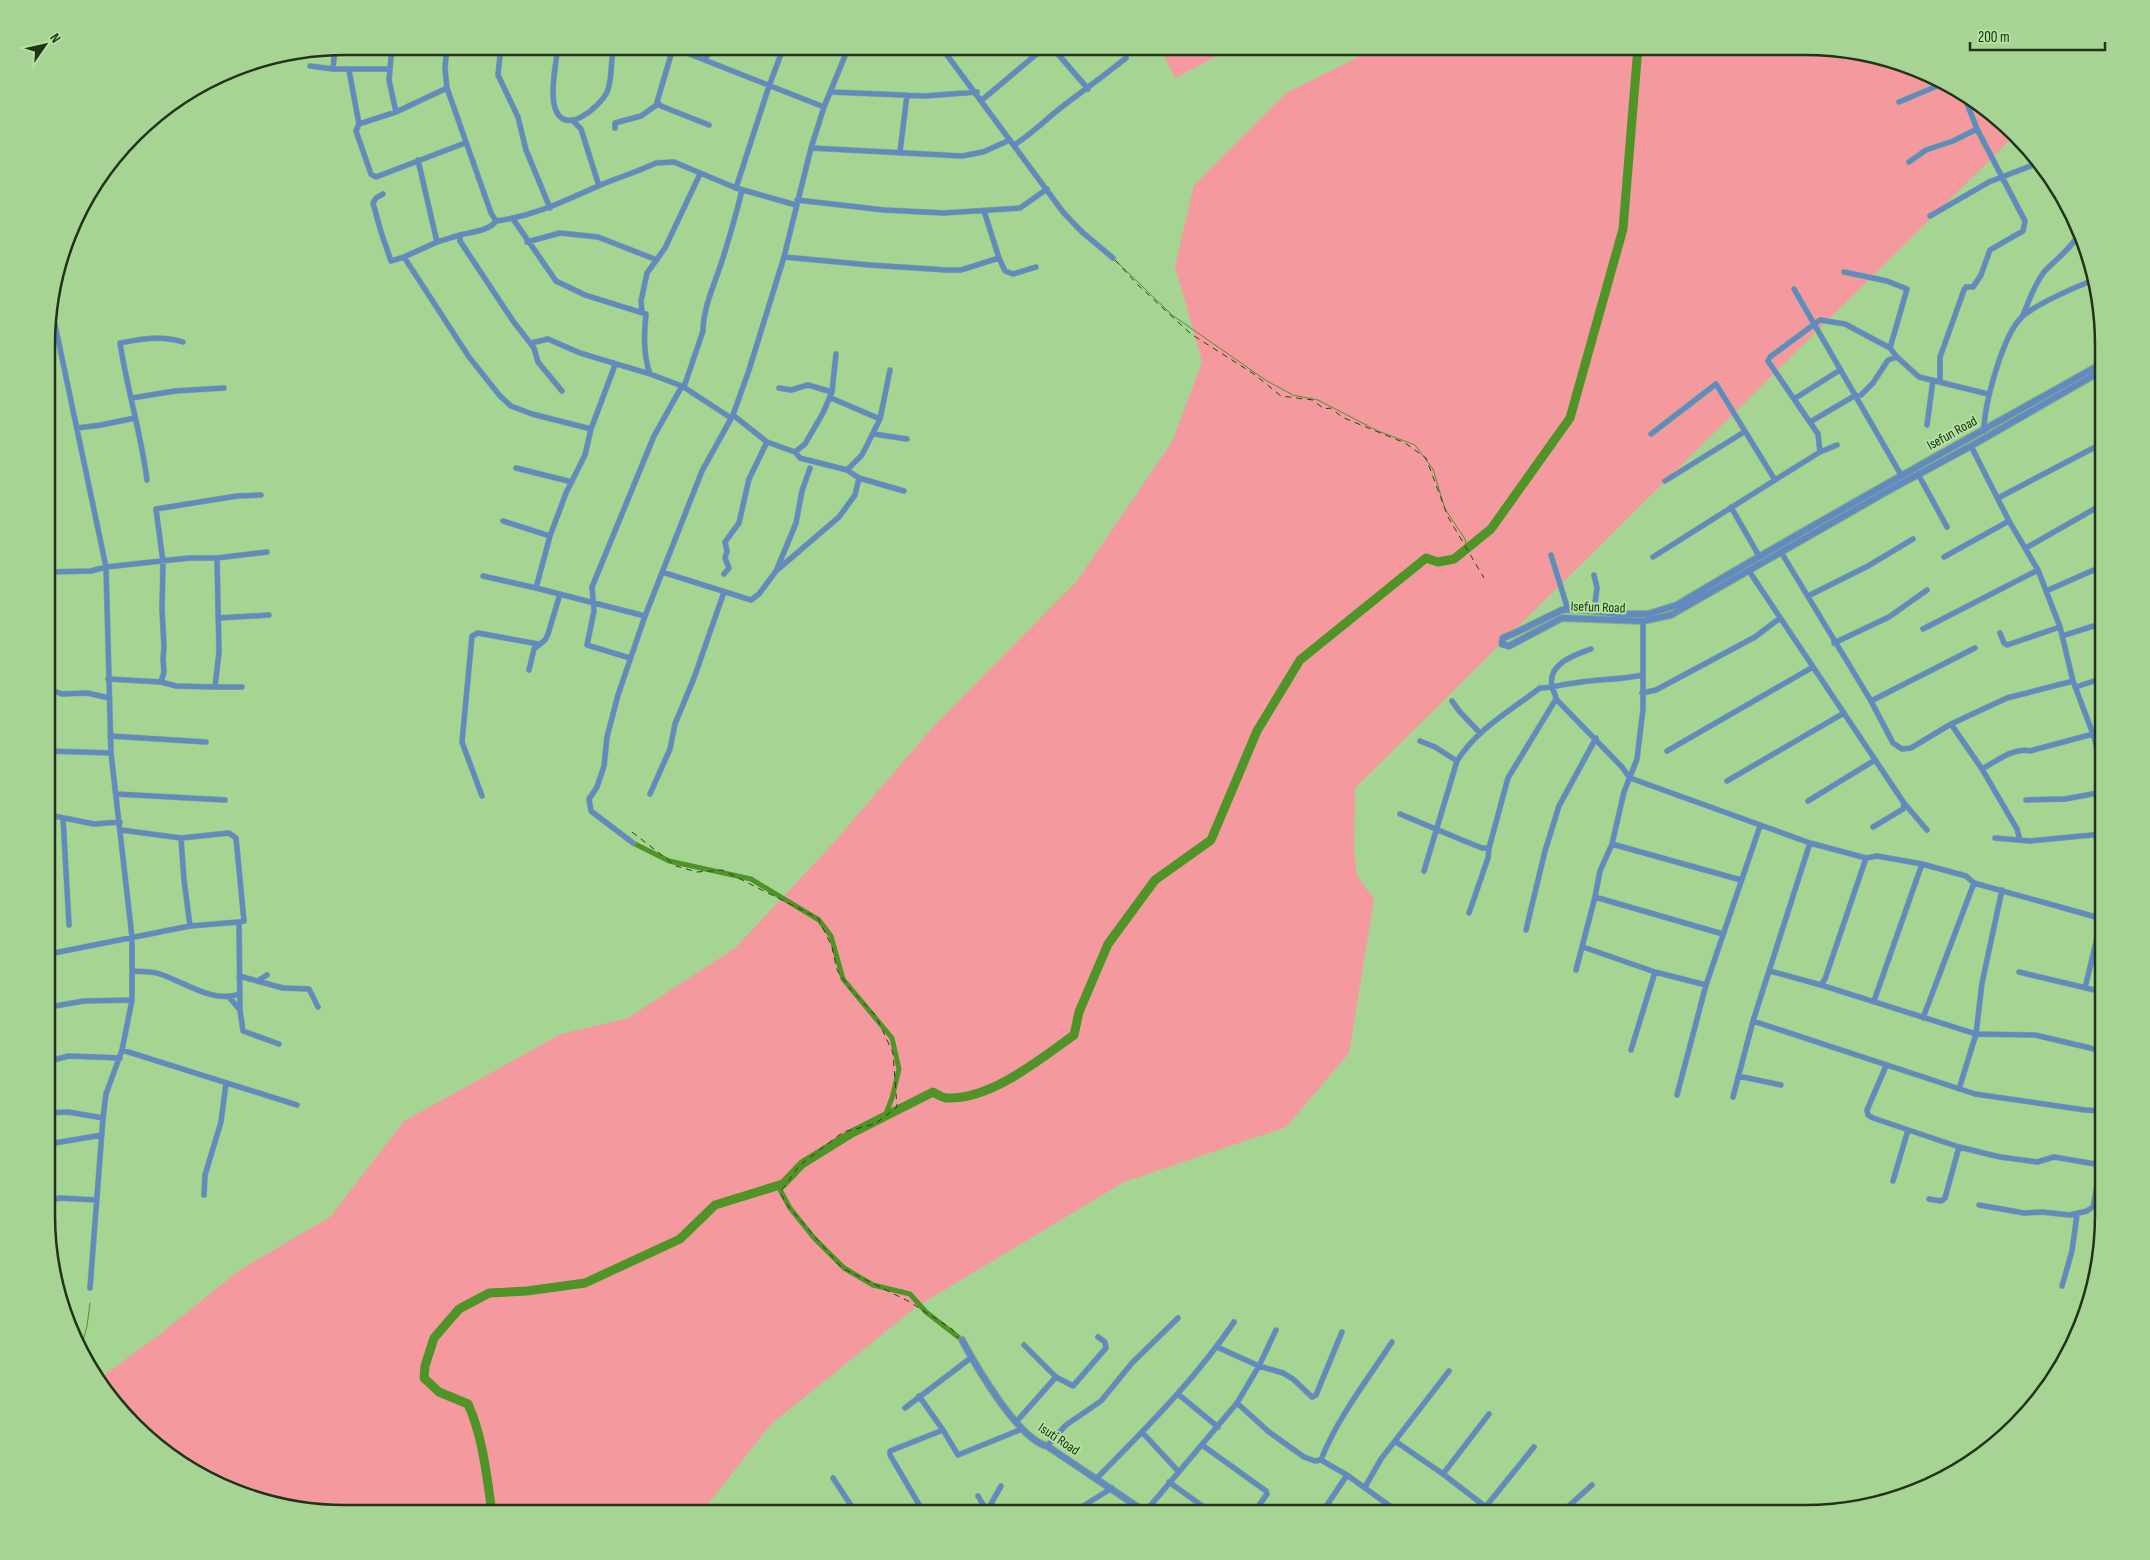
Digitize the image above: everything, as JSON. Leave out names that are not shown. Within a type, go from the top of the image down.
[{"type":"street","points":[[391,55],[389,69],[396,112]]},
{"type":"street","points":[[446,55],[445,68],[447,88],[491,214],[496,220]]},
{"type":"street","points":[[500,55],[498,75],[518,117],[526,150],[550,208]]},
{"type":"street","points":[[557,55],[553,94],[554,106],[562,118],[572,120],[584,117],[601,102],[607,91],[613,55]]},
{"type":"street","points":[[658,104],[669,55]]},
{"type":"street","points":[[692,55],[824,107]]},
{"type":"street","points":[[705,60],[708,55]]},
{"type":"street","points":[[630,658],[587,645],[594,610],[592,586],[654,436],[683,387],[703,331],[703,323],[714,284],[735,223],[739,189],[769,86],[781,55]]},
{"type":"street","points":[[632,843],[591,811],[590,797],[597,787],[604,766],[607,737],[630,658],[645,616],[702,471],[732,416],[749,370],[784,256],[811,148],[824,107],[832,92],[846,55]]},
{"type":"street","points":[[948,55],[1063,212],[1082,232],[1113,258]]},
{"type":"street","points":[[982,100],[1034,55]]},
{"type":"street","points":[[1060,55],[1088,89]]},
{"type":"street","points":[[333,69],[334,56]]},
{"type":"street","points":[[1014,145],[1029,136],[1062,106],[1088,89],[1126,58]]},
{"type":"street","points":[[310,66],[349,70],[389,69]]},
{"type":"street","points":[[349,70],[359,124],[356,131],[373,176],[376,177],[465,143]]},
{"type":"street","points":[[1899,102],[1936,87]]},
{"type":"street","points":[[359,124],[396,112],[447,88]]},
{"type":"street","points":[[832,92],[907,95],[977,92]]},
{"type":"street","points":[[900,152],[907,95]]},
{"type":"street","points":[[658,104],[708,125]]},
{"type":"street","points":[[615,128],[615,123],[630,117],[641,116],[658,104]]},
{"type":"street","points":[[1940,382],[1940,357],[1964,288],[1973,287],[1981,275],[1990,250],[2022,231],[2025,226],[2025,221],[1977,129],[1968,105]]},
{"type":"street","points":[[581,129],[584,117]]},
{"type":"street","points":[[572,120],[581,129],[599,186]]},
{"type":"street","points":[[1909,162],[1926,150],[1952,141],[1977,129]]},
{"type":"street","points":[[811,148],[962,156],[983,152],[1010,140]]},
{"type":"street","points":[[418,160],[437,242]]},
{"type":"street","points":[[383,194],[376,198],[373,203],[391,261],[437,242],[486,229],[494,224],[496,220],[513,218],[550,208],[656,163],[664,162],[674,162],[739,189],[797,202],[884,210],[944,213],[1020,208],[1047,189]]},
{"type":"street","points":[[1930,216],[2003,176],[2033,165]]},
{"type":"street","points":[[642,312],[641,301],[647,274],[665,248],[700,174]]},
{"type":"street","points":[[984,211],[1005,271],[1013,274],[1036,267]]},
{"type":"street","points":[[513,218],[527,242],[552,276],[561,284],[585,295],[646,314],[644,341],[646,364],[650,374]]},
{"type":"street","points":[[527,242],[560,233],[598,237],[657,260]]},
{"type":"street","points":[[460,235],[460,241],[513,321],[534,348],[538,362],[562,391]]},
{"type":"street","points":[[1984,431],[1988,394],[2008,340],[2023,316],[2031,295],[2044,272],[2068,251],[2075,239]]},
{"type":"street","points":[[784,256],[870,266],[946,270],[961,270],[999,258]]},
{"type":"street","points":[[404,257],[469,357],[500,396],[511,406],[532,414],[591,429]]},
{"type":"street","points":[[1844,272],[1887,281],[1907,289],[1890,348]]},
{"type":"street","points":[[2023,316],[2088,283]]},
{"type":"street","points":[[1794,289],[1840,370],[1859,395],[1901,475]]},
{"type":"street","points":[[1820,452],[1818,434],[1768,361],[1820,320],[1845,324],[1890,348],[1919,377],[1988,394]]},
{"type":"street","points":[[56,329],[106,567],[111,753],[132,937],[132,1000],[120,1058],[106,1094],[90,1288]]},
{"type":"street","points":[[147,480],[144,451],[135,418],[120,343],[150,338],[171,338],[183,342]]},
{"type":"street","points":[[530,344],[548,339],[574,351],[650,374],[683,387],[732,416],[767,442],[795,452],[800,458],[847,470],[859,478],[904,491]]},
{"type":"street","points":[[795,452],[805,444],[831,395],[836,354]]},
{"type":"street","points":[[1810,422],[1859,395],[1873,383],[1888,360],[1898,357]]},
{"type":"street","points":[[536,588],[550,536],[585,455],[591,429],[616,364]]},
{"type":"street","name":"Isefun Road","points":[[2095,368],[1759,556],[1707,591],[1671,614],[1642,621],[1562,618],[1509,646],[1502,644],[1503,638],[1508,635],[1554,613],[1568,610],[1648,614],[1676,605],[1707,591],[1748,571],[2095,375]]},
{"type":"street","points":[[847,470],[862,455],[874,434],[880,419],[890,370]]},
{"type":"street","points":[[1794,399],[1840,370]]},
{"type":"street","points":[[1927,425],[1933,380]]},
{"type":"street","points":[[1650,434],[1716,384],[1775,480]]},
{"type":"street","points":[[779,388],[791,390],[808,385],[880,419]]},
{"type":"street","points":[[132,398],[175,391],[224,388]]},
{"type":"street","points":[[77,428],[135,418]]},
{"type":"street","points":[[1665,480],[1744,432]]},
{"type":"street","points":[[874,434],[907,439]]},
{"type":"street","points":[[724,574],[729,568],[725,558],[727,551],[726,542],[739,523],[749,479],[767,442]]},
{"type":"street","points":[[1654,557],[1820,452],[1837,445]]},
{"type":"street","points":[[1971,446],[2009,521],[2038,570],[2060,627],[2072,681],[2095,737]]},
{"type":"street","points":[[1998,498],[2095,447]]},
{"type":"street","points":[[516,468],[572,482]]},
{"type":"street","points":[[776,571],[796,523],[802,491],[810,468]]},
{"type":"street","points":[[1918,474],[1948,527]]},
{"type":"street","points":[[662,572],[751,600],[759,594],[776,571],[839,517],[855,495],[859,478]]},
{"type":"street","points":[[161,682],[164,672],[162,659],[164,646],[162,609],[164,562],[156,509],[161,506],[238,496],[262,495]]},
{"type":"street","points":[[1732,507],[1759,556]]},
{"type":"street","points":[[2026,548],[2095,509]]},
{"type":"street","points":[[503,521],[550,536]]},
{"type":"street","points":[[1944,557],[2009,521]]},
{"type":"street","points":[[1808,596],[1868,566],[1913,539]]},
{"type":"street","points":[[55,572],[91,571],[106,567],[189,558],[217,558],[267,552]]},
{"type":"street","points":[[1781,552],[1834,643],[1871,701],[1893,743],[1902,749],[1911,748],[1951,724],[2007,698],[2072,681]]},
{"type":"street","points":[[1551,555],[1568,610]]},
{"type":"street","points":[[215,686],[219,652],[217,558]]},
{"type":"street","points":[[1923,629],[2038,570]]},
{"type":"street","points":[[2046,591],[2095,570]]},
{"type":"street","points":[[1748,571],[1904,803],[1927,830]]},
{"type":"street","points":[[1594,575],[1597,588],[1594,611]]},
{"type":"street","points":[[483,576],[645,616]]},
{"type":"street","points":[[1834,643],[1889,617],[1927,590]]},
{"type":"street","points":[[650,794],[670,749],[675,724],[694,678],[724,592]]},
{"type":"street","points":[[529,670],[534,649],[545,640],[548,634],[560,594]]},
{"type":"street","points":[[218,618],[269,615]]},
{"type":"street","points":[[1642,694],[1656,690],[1755,637],[1780,618]]},
{"type":"street","points":[[1576,970],[1600,871],[1612,844],[1624,792],[1637,759],[1643,709],[1642,621]]},
{"type":"street","points":[[2062,636],[2095,626]]},
{"type":"street","points":[[2000,633],[2004,643],[2007,645],[2060,627]]},
{"type":"street","points":[[482,796],[462,742],[472,636],[478,633],[538,644]]},
{"type":"street","points":[[1871,701],[1975,648]]},
{"type":"street","points":[[1591,649],[1558,665],[1554,671],[1552,688],[1556,698],[1596,738],[1630,778],[1810,843],[1866,858],[1877,856],[1922,864],[1966,876],[1974,883],[2095,915]]},
{"type":"street","points":[[1667,751],[1813,668]]},
{"type":"street","points":[[1424,872],[1457,761],[1466,746],[1480,733],[1540,688],[1552,688],[1574,682],[1624,680],[1643,674]]},
{"type":"street","points":[[108,679],[161,682],[176,686],[242,687]]},
{"type":"street","points":[[2076,687],[2095,681]]},
{"type":"street","points":[[55,691],[62,694],[87,693],[109,698]]},
{"type":"street","points":[[1469,913],[1488,858],[1508,778],[1556,698]]},
{"type":"street","points":[[1452,701],[1480,733]]},
{"type":"street","points":[[1727,780],[1844,714]]},
{"type":"street","points":[[1951,724],[1982,769],[2017,829],[2020,840]]},
{"type":"street","points":[[1982,769],[2023,749],[2030,750],[2093,734]]},
{"type":"street","points":[[110,736],[206,742]]},
{"type":"street","points":[[1526,930],[1545,851],[1559,806],[1596,738]]},
{"type":"street","points":[[1420,741],[1435,747],[1457,761]]},
{"type":"street","points":[[55,751],[111,753]]},
{"type":"street","points":[[1808,800],[1875,760]]},
{"type":"street","points":[[116,794],[225,800]]},
{"type":"street","points":[[2026,800],[2066,799],[2095,794]]},
{"type":"street","points":[[1873,827],[1903,809],[1904,803]]},
{"type":"street","points":[[1400,814],[1475,845],[1489,848]]},
{"type":"street","points":[[55,816],[94,824],[120,822]]},
{"type":"street","points":[[63,818],[70,925]]},
{"type":"street","points":[[1677,1095],[1706,985],[1760,826]]},
{"type":"street","points":[[55,953],[190,926],[244,921],[236,838],[229,833],[181,838],[121,830]]},
{"type":"street","points":[[1995,838],[2030,841],[2095,835]]},
{"type":"street","points":[[181,838],[190,926]]},
{"type":"street","points":[[1733,1098],[1753,1021],[1810,843]]},
{"type":"street","points":[[1612,844],[1741,880]]},
{"type":"street","points":[[1821,985],[1825,979],[1866,858]]},
{"type":"street","points":[[1874,1001],[1922,864]]},
{"type":"street","points":[[1923,1018],[1974,883]]},
{"type":"street","points":[[1958,1089],[1976,1034],[1982,983],[2002,890]]},
{"type":"street","points":[[1595,897],[1723,934]]},
{"type":"street","points":[[239,922],[239,994],[243,1031],[279,1044]]},
{"type":"street","points":[[1583,947],[1655,972],[1706,985]]},
{"type":"street","points":[[2086,988],[2095,950]]},
{"type":"street","points":[[1770,971],[1874,1001],[1976,1034],[2035,1035],[2095,1049]]},
{"type":"street","points":[[132,972],[158,973],[210,993],[230,998],[240,1010]]},
{"type":"street","points":[[1631,1050],[1655,972]]},
{"type":"street","points":[[2019,972],[2095,990]]},
{"type":"street","points":[[259,980],[267,975]]},
{"type":"street","points":[[239,976],[283,988],[309,989],[318,1007]]},
{"type":"street","points":[[230,998],[239,994]]},
{"type":"street","points":[[55,1006],[84,1001],[132,1000]]},
{"type":"street","points":[[1753,1021],[1975,1094],[2095,1110]]},
{"type":"street","points":[[122,1050],[297,1105]]},
{"type":"street","points":[[55,1059],[70,1056],[120,1058]]},
{"type":"street","points":[[1886,1066],[1867,1110],[1868,1115],[1959,1147],[2000,1157],[2037,1162],[2054,1157],[2095,1164]]},
{"type":"street","points":[[1738,1076],[1781,1085]]},
{"type":"street","points":[[204,1195],[205,1174],[221,1122],[226,1083]]},
{"type":"street","points":[[55,1113],[68,1112],[103,1118]]},
{"type":"street","points":[[1893,1181],[1908,1130]]},
{"type":"street","points":[[55,1143],[102,1135]]},
{"type":"street","points":[[1929,1199],[1941,1202],[1945,1198],[1959,1147]]},
{"type":"street","points":[[55,1199],[96,1200]]},
{"type":"street","points":[[1979,1205],[2024,1213],[2077,1214],[2093,1207],[2095,1200]]},
{"type":"street","points":[[2062,1286],[2072,1251],[2077,1214]]},
{"type":"street","points":[[1047,1446],[1066,1425],[1101,1401],[1132,1363],[1178,1318]]},
{"type":"street","points":[[1096,1479],[1178,1394],[1234,1322]]},
{"type":"street","points":[[1152,1505],[1178,1471],[1237,1403],[1259,1366],[1276,1330]]},
{"type":"street","points":[[1217,1346],[1259,1366],[1283,1373],[1314,1397],[1342,1332]]},
{"type":"street","points":[[1024,1345],[1056,1377],[1068,1384],[1075,1385],[1106,1348],[1105,1342],[1098,1337]]},
{"type":"street","name":"Isuti Road","points":[[962,1340],[991,1389],[1022,1429],[1041,1445],[1047,1446],[1135,1505]]},
{"type":"street","points":[[1320,1460],[1332,1436],[1392,1342]]},
{"type":"street","points":[[905,1408],[972,1357]]},
{"type":"street","points":[[1365,1487],[1381,1459],[1449,1371]]},
{"type":"street","points":[[1017,1421],[1056,1377]]},
{"type":"street","points":[[1178,1394],[1218,1427]]},
{"type":"street","points":[[919,1396],[958,1455],[1022,1429]]},
{"type":"street","points":[[1237,1403],[1269,1432],[1304,1457],[1315,1461],[1320,1460],[1347,1475],[1389,1505]]},
{"type":"street","points":[[1443,1474],[1488,1414]]},
{"type":"street","points":[[920,1505],[890,1451],[943,1430]]},
{"type":"street","points":[[1142,1432],[1178,1471]]},
{"type":"street","points":[[1395,1441],[1485,1505]]},
{"type":"street","points":[[1202,1445],[1266,1492],[1267,1494],[1259,1505]]},
{"type":"street","points":[[1487,1505],[1534,1447]]},
{"type":"street","points":[[1327,1505],[1347,1475]]},
{"type":"street","points":[[833,1478],[851,1505]]},
{"type":"street","points":[[1169,1482],[1200,1505]]},
{"type":"street","points":[[1570,1505],[1592,1485]]},
{"type":"street","points":[[992,1505],[1001,1486]]},
{"type":"street","points":[[1086,1505],[1112,1488]]},
{"type":"street","points":[[978,1496],[984,1505]]},
{"type":"shaded area","points":[[1164,55],[1219,55],[1175,78]]},
{"type":"shaded area","points":[[1362,55],[1805,55],[1843,57],[1898,70],[1933,85],[1982,115],[2010,140],[1355,788],[1354,849],[1357,876],[1374,899],[1349,1053],[1286,1127],[1124,1182],[916,1307],[770,1425],[707,1505],[345,1505],[307,1503],[270,1495],[234,1483],[200,1466],[168,1445],[127,1406],[104,1376],[160,1334],[241,1269],[330,1217],[404,1121],[561,1034],[628,1018],[735,948],[830,847],[933,727],[1076,582],[1172,442],[1202,362],[1175,266],[1194,185],[1286,93]]},
{"type":"waterway","points":[[491,1505],[481,1444],[468,1404],[439,1392],[424,1378],[425,1366],[434,1338],[459,1309],[489,1293],[527,1291],[585,1283],[680,1239],[715,1205],[783,1184],[802,1164],[852,1133],[933,1092],[945,1098],[964,1097],[998,1085],[1030,1066],[1074,1035],[1079,1012],[1108,944],[1155,880],[1211,840],[1257,731],[1300,660],[1426,558],[1438,562],[1454,559],[1491,529],[1570,418],[1623,229],[1637,55]]},
{"type":"waterway","points":[[1115,260],[1172,315],[1267,381],[1293,395],[1318,400],[1378,431],[1415,445],[1433,469],[1445,509],[1465,539],[1467,549]]},
{"type":"waterway","points":[[633,843],[669,861],[751,879],[819,920],[831,936],[843,979],[892,1038],[899,1069],[892,1098],[885,1116]]},
{"type":"waterway","points":[[778,1186],[790,1208],[814,1238],[844,1268],[873,1285],[910,1294],[926,1312],[962,1340]]},
{"type":"waterway","points":[[83,1339],[90,1303]]},
{"type":"ferry route","points":[[1115,260],[1138,285],[1191,334],[1254,374],[1281,396],[1313,400],[1324,409],[1330,408],[1344,418],[1405,443],[1426,458],[1448,517],[1484,578]]},
{"type":"ferry route","points":[[632,832],[676,866],[697,872],[722,870],[818,918],[832,947],[837,970],[851,990],[876,1016],[893,1053],[897,1107],[875,1124],[843,1132],[799,1166],[780,1193],[788,1206],[842,1268],[908,1301],[952,1329],[960,1340]]}]
